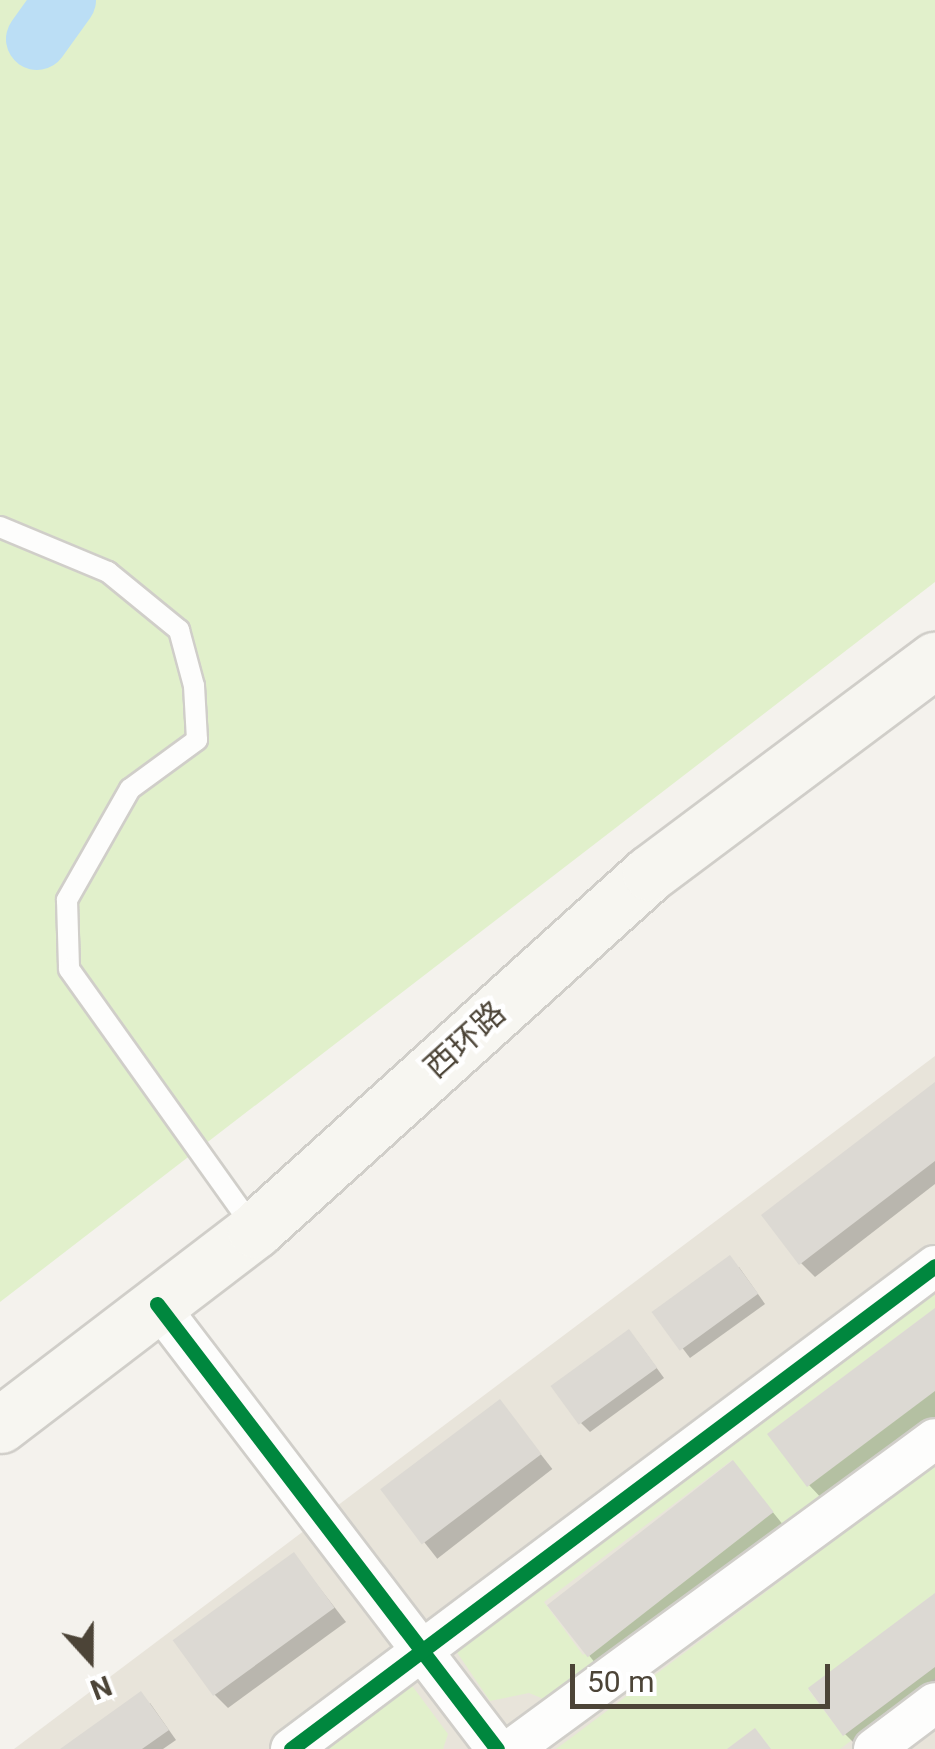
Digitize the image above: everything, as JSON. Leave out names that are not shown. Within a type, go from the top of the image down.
[{"type":"main road","name":"西环路","points":[[0,1425],[255,1230],[650,873],[935,660]]},
{"type":"street","points":[[291,1749],[935,1266]]},
{"type":"street","points":[[157,1304],[497,1749]]},
{"type":"street","points":[[512,1749],[935,1439]]},
{"type":"street","points":[[874,1749],[935,1703]]},
{"type":"lane","points":[[0,527],[108,572],[178,630],[194,686],[197,740],[130,789],[68,900],[69,970],[255,1230]]},
{"type":"shaded area","points":[[935,1056],[935,1749],[14,1749]]},
{"type":"green space","points":[[0,0],[935,0],[935,582],[0,1302]]},
{"type":"green space","points":[[935,1287],[935,1308],[767,1434],[935,1391],[935,1421],[556,1704],[529,1693],[490,1701],[456,1651]],"holes":[[[732,1460],[772,1513],[583,1655],[544,1602]]]},
{"type":"green space","points":[[935,1465],[935,1593],[808,1689],[843,1736],[935,1667],[935,1678],[840,1749],[771,1749],[755,1728],[727,1749],[556,1749]]},
{"type":"green space","points":[[410,1683],[448,1734],[443,1749],[325,1749]]},
{"type":"building","points":[[935,1082],[935,1161],[799,1265],[761,1215]]},
{"type":"building","points":[[730,1255],[758,1294],[680,1351],[652,1312]]},
{"type":"building","points":[[935,1308],[935,1391],[807,1487],[767,1434]]},
{"type":"building","points":[[629,1329],[657,1368],[579,1425],[551,1386]]},
{"type":"building","points":[[500,1399],[542,1454],[422,1544],[380,1489]]},
{"type":"building","points":[[733,1460],[774,1512],[588,1657],[547,1605]]},
{"type":"building","points":[[294,1552],[335,1608],[213,1696],[173,1640]]},
{"type":"building","points":[[935,1593],[935,1667],[843,1736],[808,1688]]},
{"type":"building","points":[[141,1691],[169,1730],[142,1749],[60,1749]]},
{"type":"building","points":[[755,1728],[771,1749],[727,1749]]},
{"type":"waterway","points":[[37,39],[65,0]]},
{"type":"cycle path","points":[[291,1749],[935,1266]]},
{"type":"cycle path","points":[[157,1304],[497,1749]]}]
